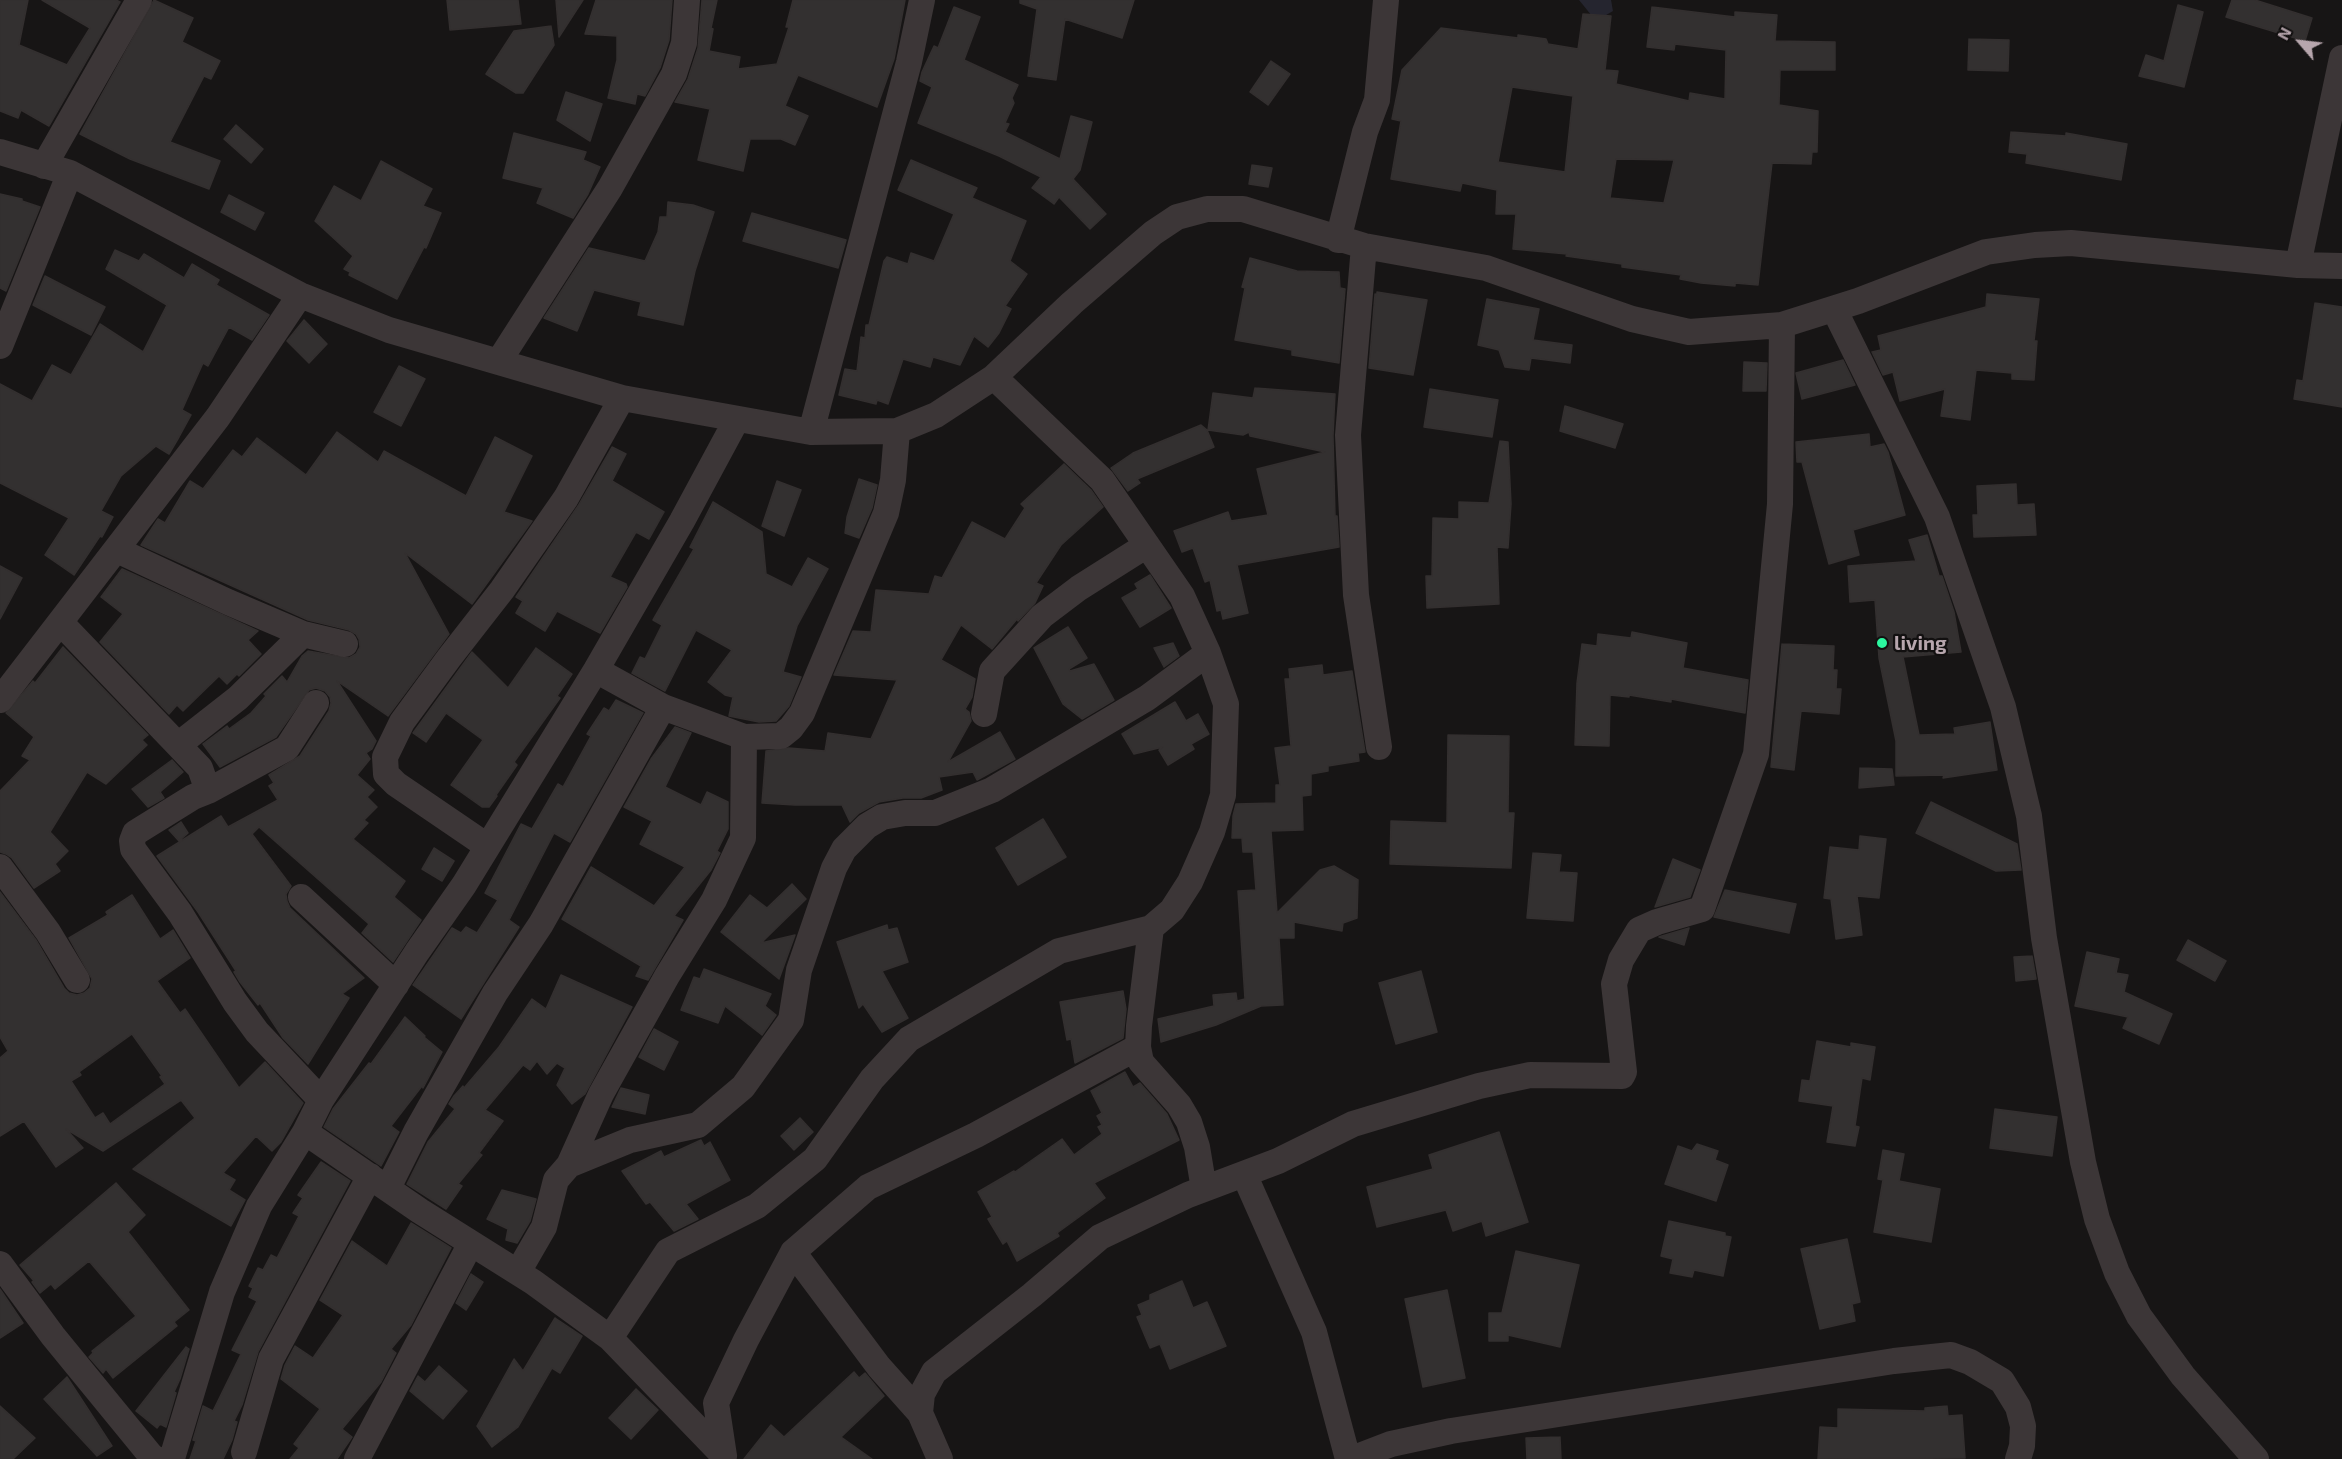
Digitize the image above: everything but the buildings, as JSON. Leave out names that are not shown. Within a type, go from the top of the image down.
[{"type":"street","points":[[44,166],[140,0]]},
{"type":"street","points":[[498,361],[610,188],[674,74],[684,43],[687,0]]},
{"type":"street","points":[[811,432],[909,62],[922,0]]},
{"type":"street","points":[[1338,240],[1365,132],[1377,100],[1386,0]]},
{"type":"street","points":[[2298,265],[2342,58]]},
{"type":"street","points":[[0,152],[70,173],[300,295],[389,330],[622,398],[811,432],[897,431],[936,415],[994,377],[1072,303],[1153,233],[1177,217],[1207,209],[1243,209],[1338,240],[1486,268],[1632,319],[1689,332],[1782,325],[1834,309],[1986,252],[2035,245],[2071,243],[2298,265],[2342,266]]},
{"type":"street","points":[[0,346],[70,173]]},
{"type":"street","points":[[1364,246],[1348,435],[1356,595],[1379,747]]},
{"type":"street","points":[[0,700],[219,417],[300,295]]},
{"type":"street","points":[[1834,309],[1937,517],[2003,707],[2029,816],[2044,938],[2083,1162],[2097,1219],[2117,1273],[2139,1316],[2183,1376],[2256,1459]]},
{"type":"street","points":[[920,1413],[922,1394],[934,1372],[1032,1295],[1100,1237],[1204,1189],[1278,1161],[1353,1124],[1479,1086],[1530,1075],[1622,1076],[1624,1072],[1614,984],[1621,960],[1639,930],[1656,922],[1702,909],[1756,754],[1780,504],[1782,325]]},
{"type":"street","points":[[610,1338],[668,1251],[758,1206],[815,1160],[872,1079],[909,1039],[1059,951],[1151,928],[1172,910],[1190,882],[1212,832],[1223,795],[1226,704],[1208,653],[1182,596],[1102,480],[994,377]]},
{"type":"street","points":[[487,846],[396,784],[386,774],[385,757],[402,722],[502,590],[566,498],[622,398]]},
{"type":"street","points":[[168,1459],[173,1455],[222,1292],[259,1206],[305,1132],[321,1100],[464,885],[596,670],[682,521],[737,419]]},
{"type":"street","points":[[596,670],[663,707],[744,737],[781,736],[791,728],[802,713],[886,513],[893,480],[897,431]]},
{"type":"street","points":[[984,714],[992,671],[1042,616],[1079,588],[1147,545]]},
{"type":"street","points":[[117,550],[303,634],[345,645]]},
{"type":"street","points":[[61,622],[200,768],[208,791]]},
{"type":"street","points":[[178,745],[238,698],[303,634]]},
{"type":"street","points":[[569,1165],[630,1140],[698,1125],[743,1087],[790,1020],[799,970],[834,868],[844,849],[867,826],[882,817],[905,813],[935,813],[992,790],[1147,698],[1208,653]]},
{"type":"street","points":[[316,703],[287,748],[193,797],[135,833],[132,841],[134,849],[180,913],[235,1002],[257,1032],[321,1100]]},
{"type":"street","points":[[244,1452],[271,1359],[379,1182],[416,1132],[495,993],[541,924],[663,707]]},
{"type":"street","points":[[518,1272],[544,1227],[556,1180],[569,1165],[601,1094],[714,900],[743,838],[744,737]]},
{"type":"street","points":[[0,867],[48,932],[77,980]]},
{"type":"street","points":[[301,897],[396,985]]},
{"type":"street","points":[[1151,928],[1138,1047],[1141,1062],[1179,1105],[1189,1122],[1197,1146],[1204,1189]]},
{"type":"street","points":[[724,1457],[716,1403],[746,1340],[793,1252],[868,1187],[976,1135],[1138,1047]]},
{"type":"street","points":[[305,1132],[518,1272],[610,1338],[724,1457]]},
{"type":"street","points":[[1244,1174],[1314,1332],[1348,1459]]},
{"type":"street","points":[[357,1459],[471,1243]]},
{"type":"street","points":[[793,1252],[873,1359],[920,1413],[940,1459]]},
{"type":"street","points":[[0,1264],[53,1336],[156,1459]]},
{"type":"street","points":[[1352,1459],[1391,1444],[1451,1431],[1894,1361],[1951,1356],[1970,1362],[2002,1381],[2018,1407],[2023,1426],[2022,1446],[2018,1459]]},
{"type":"shaded area","points":[[1579,0],[1611,0],[1613,11],[1596,21]]},
{"type":"place","name":"living","points":[[1882,643]]}]
